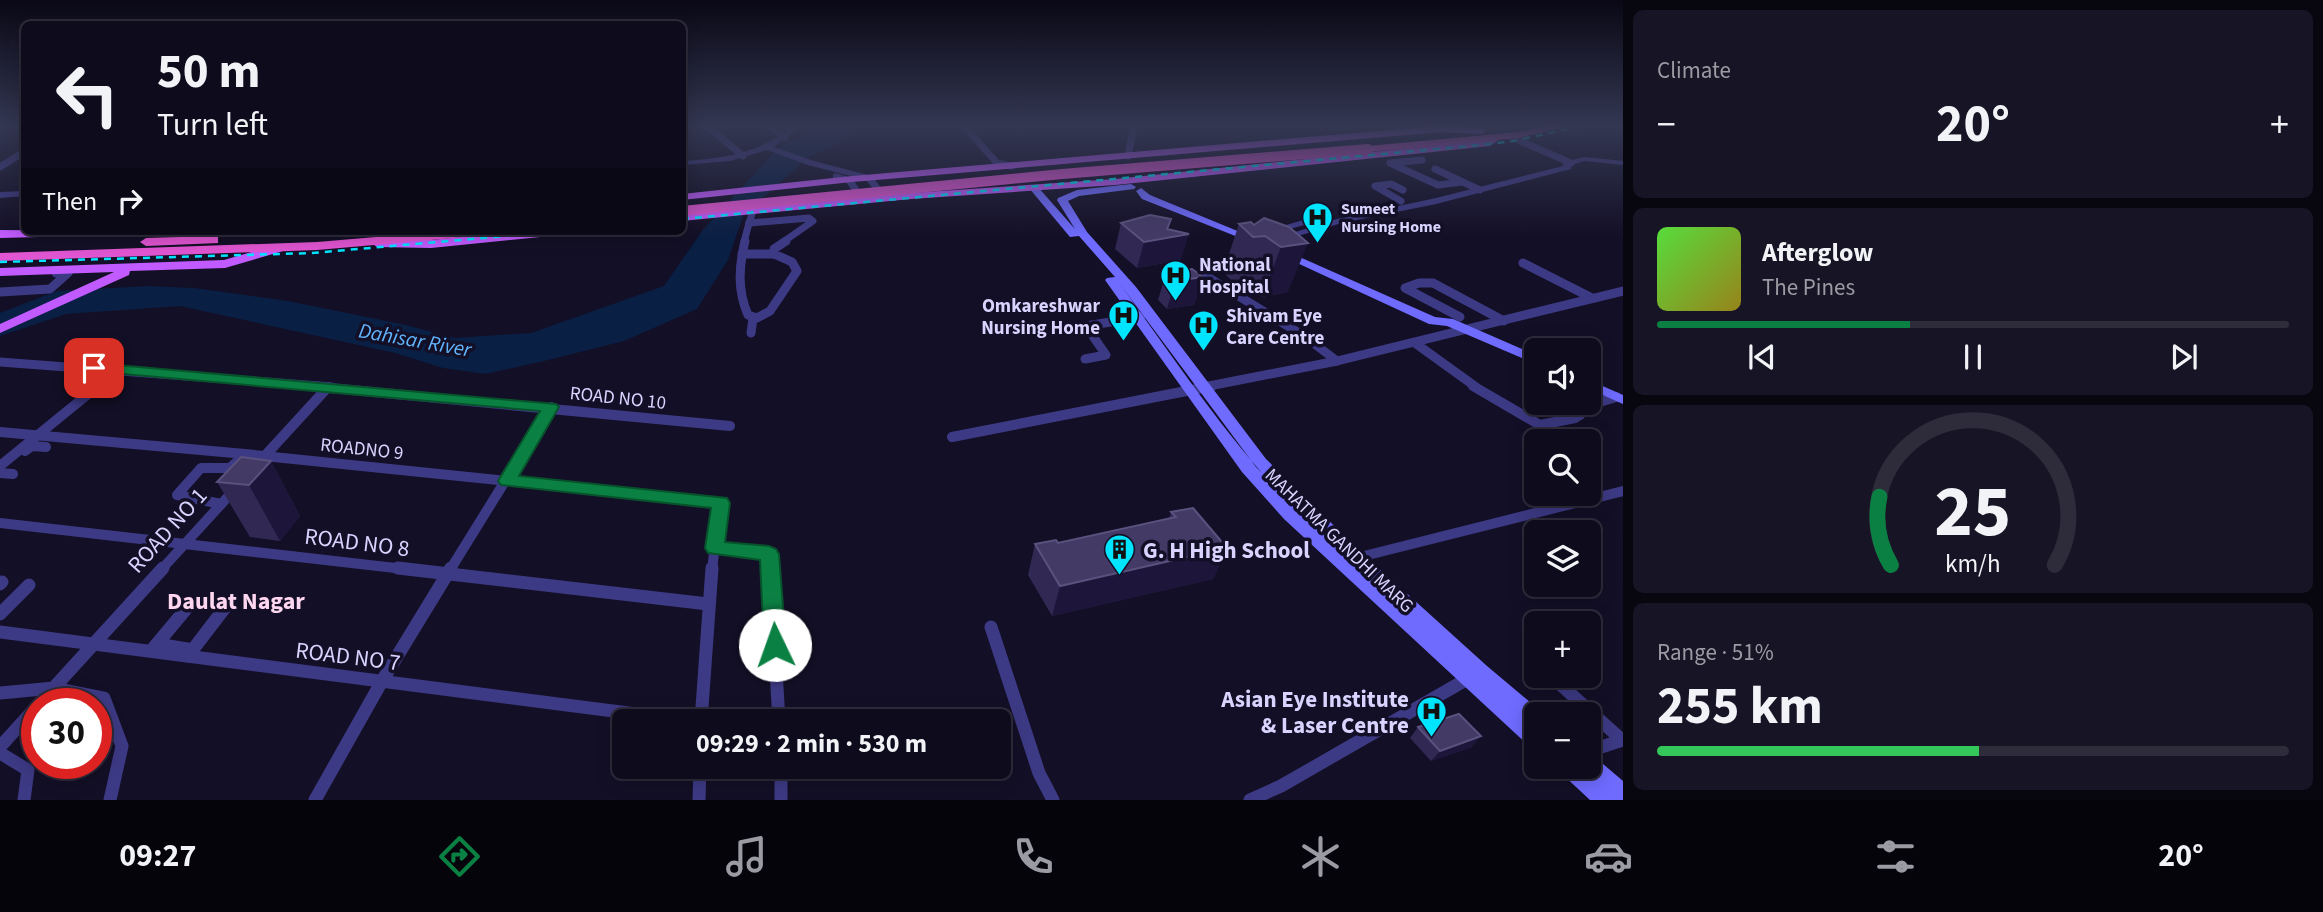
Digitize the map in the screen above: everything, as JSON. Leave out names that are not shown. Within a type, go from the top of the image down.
[{"type":"highway","points":[[686,203],[888,182],[1135,163]]},
{"type":"highway","points":[[686,211],[1177,163]]},
{"type":"highway","points":[[0,257],[279,248],[376,235]]},
{"type":"highway","points":[[0,247],[447,235]]},
{"type":"main road","points":[[686,197],[1042,163]]},
{"type":"main road","points":[[1121,185],[1126,163]]},
{"type":"main road","points":[[686,218],[754,214],[863,200],[1121,185],[1311,163]]},
{"type":"main road","points":[[1011,166],[1034,188],[1196,390]]},
{"type":"main road","points":[[754,214],[797,185]]},
{"type":"main road","points":[[1524,355],[1470,330],[1454,319],[1433,321],[1262,242],[1121,185],[1066,196],[1062,200],[1083,234],[1132,290],[1247,468],[1290,515],[1349,560],[1474,675],[1524,727]]},
{"type":"main road","points":[[0,234],[21,233]]},
{"type":"main road","points":[[376,235],[431,244],[520,235]]},
{"type":"main road","points":[[0,326],[104,276],[133,268],[225,264],[279,248]]},
{"type":"main road","points":[[0,274],[104,276]]},
{"type":"main road","points":[[1601,389],[1620,398]]},
{"type":"main road","points":[[1474,675],[1524,711]]},
{"type":"main road","points":[[1601,776],[1623,795]]},
{"type":"main road","points":[[1583,779],[1606,800]]},
{"type":"street","points":[[805,163],[849,180],[863,200]]},
{"type":"street","points":[[999,163],[1011,166]]},
{"type":"street","points":[[1391,163],[1438,186],[1466,183]]},
{"type":"street","points":[[1262,242],[1466,183],[1557,164],[1569,164]]},
{"type":"street","points":[[1262,242],[1382,208],[1428,203],[1568,167],[1569,164]]},
{"type":"street","points":[[812,166],[869,178],[886,199]]},
{"type":"street","points":[[1435,169],[1480,190]]},
{"type":"street","points":[[1401,201],[1375,186],[1391,184],[1403,190]]},
{"type":"street","points":[[0,188],[21,188]]},
{"type":"street","points":[[0,195],[21,194]]},
{"type":"street","points":[[1418,197],[1428,203]]},
{"type":"street","points":[[752,318],[741,299],[742,254],[754,214],[813,219],[812,224],[774,249],[774,254]]},
{"type":"street","points":[[742,254],[774,254],[792,261],[797,271],[770,311],[752,318]]},
{"type":"street","points":[[1241,256],[1201,273],[1304,336],[1337,362]]},
{"type":"street","points":[[1523,263],[1592,298]]},
{"type":"street","points":[[0,274],[68,273],[50,289],[0,292]]},
{"type":"street","points":[[1454,319],[1405,288],[1419,283],[1433,283],[1504,321]]},
{"type":"street","points":[[952,437],[1337,362],[1623,291]]},
{"type":"street","points":[[1085,359],[1106,355],[1086,326],[1140,317]]},
{"type":"street","points":[[751,333],[752,318]]},
{"type":"street","points":[[1415,343],[1469,383],[1540,425],[1575,418],[1580,415],[1579,408],[1620,398]]},
{"type":"street","name":"ROAD NO 10","points":[[0,362],[328,387],[730,426]]},
{"type":"street","points":[[7,465],[30,447],[45,442],[118,369]]},
{"type":"street","name":"ROAD NO 1","points":[[54,688],[328,387]]},
{"type":"street","points":[[315,800],[382,681],[551,407]]},
{"type":"street","name":"ROADNO 9","points":[[0,432],[45,442],[245,454],[256,466],[507,481],[720,503],[715,548]]},
{"type":"street","points":[[222,504],[177,495],[201,468],[230,468],[245,454]]},
{"type":"street","points":[[1349,560],[1623,491]]},
{"type":"street","name":"ROAD NO 8","points":[[0,523],[708,604]]},
{"type":"street","points":[[702,709],[708,604],[715,548],[769,554],[778,709]]},
{"type":"street","points":[[0,614],[29,585]]},
{"type":"street","points":[[154,648],[191,603],[197,601],[227,605],[190,653]]},
{"type":"street","points":[[991,627],[1039,773],[1053,800]]},
{"type":"street","name":"ROAD NO 7","points":[[0,632],[93,644],[154,648],[612,711]]},
{"type":"street","points":[[1250,800],[1281,786],[1474,675]]},
{"type":"street","points":[[1564,688],[1622,740],[1601,747]]},
{"type":"street","points":[[0,692],[21,690]]},
{"type":"street","points":[[110,800],[122,746],[112,719]]},
{"type":"street","name":"ROAD NO 1","points":[[0,747],[21,724]]},
{"type":"street","points":[[0,753],[28,770],[24,800]]},
{"type":"street","points":[[699,800],[700,779]]},
{"type":"street","points":[[781,779],[781,800]]},
{"type":"water","name":"Dahisar River","points":[[764,163],[801,163],[743,216],[728,260],[697,309],[624,341],[485,374],[443,368],[395,353],[180,306],[66,314],[0,336],[0,313],[57,291],[149,286],[194,288],[288,301],[406,325],[454,338],[531,333],[664,286],[702,231]]},
{"type":"building","points":[[1150,215],[1171,219],[1167,229],[1189,234],[1144,242],[1121,223]]},
{"type":"building","points":[[1264,218],[1289,227],[1308,243],[1281,247],[1265,236],[1253,237],[1239,224],[1251,222],[1254,225]]},
{"type":"building","points":[[1192,269],[1203,277],[1175,281],[1166,273]]},
{"type":"building","points":[[241,457],[271,461],[249,485],[217,482]]},
{"type":"building","points":[[1193,508],[1227,548],[1060,586],[1035,544],[1056,540],[1058,543],[1176,517],[1171,512]]},
{"type":"building","points":[[1459,714],[1481,736],[1440,751],[1418,727]]},
{"type":"railway","points":[[686,219],[1282,163]]},
{"type":"railway","points":[[0,262],[312,253],[518,235]]},
{"type":"place","name":"Sumeet Nursing Home","points":[[1318,244]]},
{"type":"place","name":"National Hospital","points":[[1176,302]]},
{"type":"place","name":"Omkareshwar Nursing Home","points":[[1123,343]]},
{"type":"place","name":"Shivam Eye Care Centre","points":[[1203,353]]},
{"type":"place","name":"G. H High School","points":[[1120,577]]},
{"type":"place","name":"Asian Eye Institute & Laser Centre","points":[[1432,739]]},
{"type":"district","name":"Daulat Nagar","points":[[236,601]]},
{"type":"route","points":[[94,368],[551,407],[507,481],[720,503],[715,548],[769,554],[775,645]]}]
